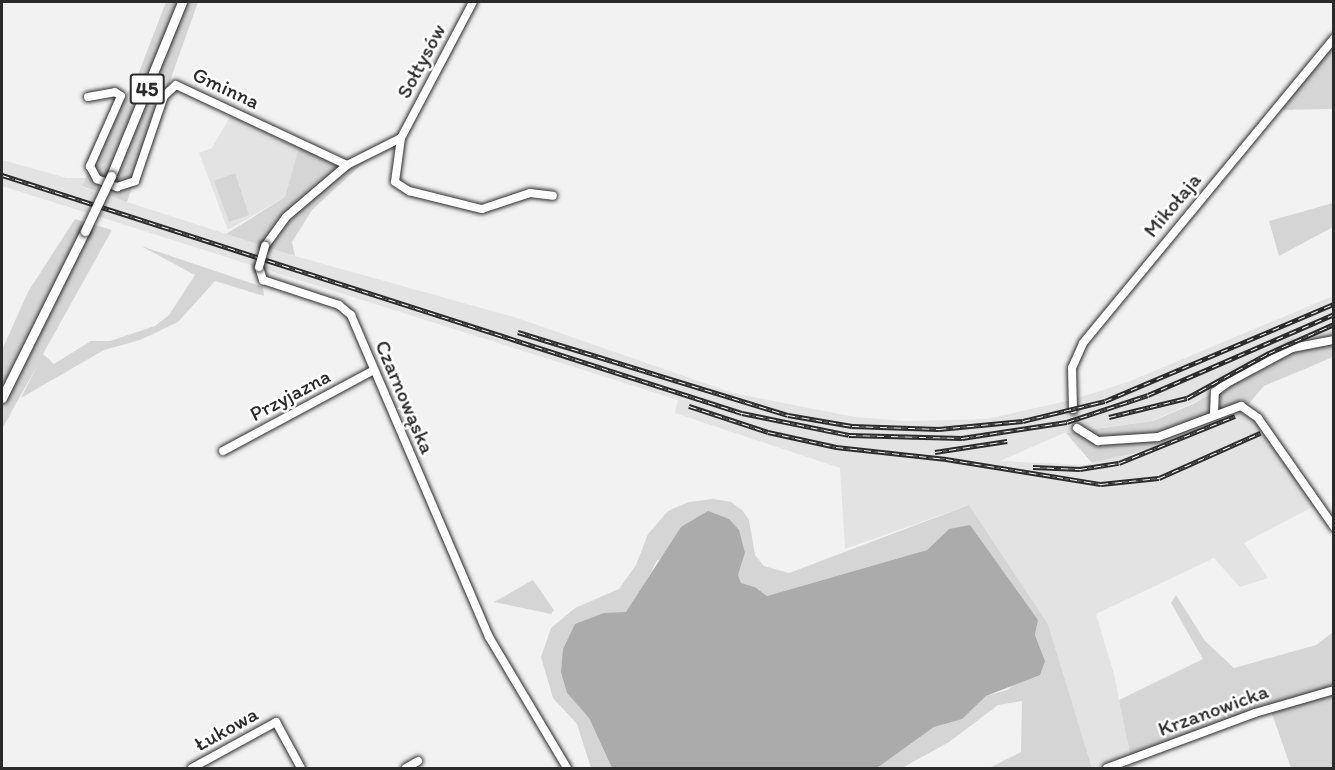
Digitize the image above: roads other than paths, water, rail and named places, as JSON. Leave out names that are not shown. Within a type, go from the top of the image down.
[{"type":"main road","name":"45","points":[[2,398],[111,176],[182,2]]},
{"type":"street","name":"Sołtysów","points":[[473,2],[401,138],[394,182],[409,191],[482,209],[530,193],[553,196]]},
{"type":"street","name":"Mikołaja","points":[[1073,409],[1072,368],[1083,343],[1334,38]]},
{"type":"street","name":"Gminna","points":[[88,97],[115,92],[121,96],[90,165],[97,179],[117,187],[135,181],[164,96],[176,85],[347,165]]},
{"type":"street","name":"Czarnowąska","points":[[401,138],[347,165],[286,217],[265,246],[259,267],[263,280],[345,308],[489,637],[567,768]]},
{"type":"street","points":[[1214,415],[1215,392],[1227,383],[1293,348],[1334,340]]},
{"type":"street","name":"Przyjazna","points":[[223,451],[374,370]]},
{"type":"street","points":[[1077,428],[1098,441],[1158,437],[1236,406],[1254,414],[1334,527]]},
{"type":"street","name":"Krzanowicka","points":[[1107,768],[1263,710],[1334,690]]},
{"type":"street","name":"Łukowa","points":[[192,768],[276,722],[301,768]]},
{"type":"street","points":[[405,768],[418,761]]},
{"type":"tunnel","points":[[1073,409],[1077,428]]},
{"type":"railway","points":[[2,175],[742,413],[849,435],[962,438],[1067,422],[1148,395],[1334,314]]},
{"type":"railway","points":[[518,332],[788,415],[852,426],[939,429],[1023,421],[1105,401],[1334,304]]},
{"type":"railway","points":[[1109,417],[1187,398],[1269,353],[1334,324]]},
{"type":"railway","points":[[689,406],[768,432],[836,447],[946,459],[1101,484],[1159,478],[1260,433]]},
{"type":"railway","points":[[1033,467],[1080,469],[1119,463],[1235,416]]},
{"type":"railway","points":[[935,452],[1007,441]]}]
